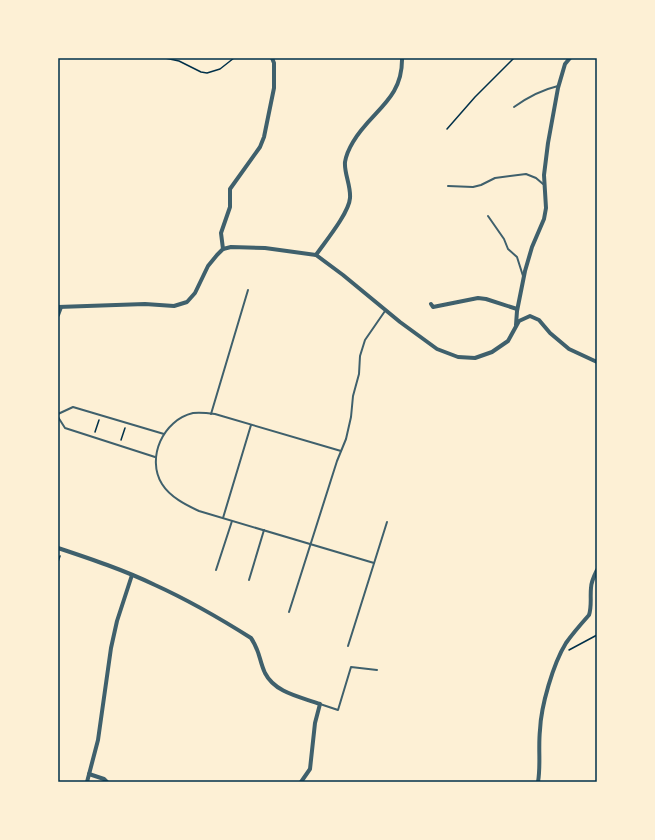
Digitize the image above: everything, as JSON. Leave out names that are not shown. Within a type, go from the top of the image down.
[{"type":"street","points":[[223,249],[221,233],[230,207],[230,189],[260,147],[264,137],[274,88],[274,63],[272,58]]},
{"type":"street","points":[[316,255],[334,232],[349,204],[350,187],[345,162],[352,142],[390,99],[398,84],[402,58]]},
{"type":"street","points":[[515,328],[523,279],[532,247],[544,219],[546,208],[544,176],[548,143],[559,86],[565,64],[570,58]]},
{"type":"street","points":[[58,316],[59,307],[145,304],[174,306],[187,302],[195,293],[208,266],[223,249],[232,247],[265,248],[316,255],[400,322],[437,349],[458,357],[474,358],[492,352],[508,341],[519,321],[530,316],[539,320],[550,333],[569,349],[597,362]]},
{"type":"street","points":[[431,304],[433,307],[478,298],[486,299],[517,309]]},
{"type":"street","points":[[58,548],[156,585],[228,624],[251,638],[258,647],[265,672],[273,685],[288,693],[320,704],[314,723],[310,769],[301,782]]},
{"type":"street","points":[[538,782],[540,729],[548,688],[556,662],[561,652],[571,636],[589,614],[591,609],[590,588],[597,570]]},
{"type":"street","points":[[87,782],[98,740],[114,635],[132,575]]},
{"type":"street","points":[[89,774],[104,779],[107,782]]},
{"type":"lane","points":[[514,107],[532,95],[546,89],[559,86]]},
{"type":"lane","points":[[448,186],[481,186],[495,178],[526,174],[536,178],[544,185]]},
{"type":"lane","points":[[488,216],[504,239],[508,249],[517,257],[523,279]]},
{"type":"lane","points":[[211,414],[248,290]]},
{"type":"lane","points":[[289,612],[341,450],[346,439],[351,417],[353,396],[359,374],[360,356],[365,340],[385,310]]},
{"type":"lane","points":[[156,457],[64,428],[58,415],[73,407],[164,434]]},
{"type":"lane","points":[[341,450],[211,414],[193,414],[182,418],[170,427],[164,434],[158,447],[156,457],[157,471],[162,485],[174,496],[199,511],[374,563]]},
{"type":"lane","points":[[223,518],[251,425]]},
{"type":"lane","points":[[216,570],[232,521]]},
{"type":"lane","points":[[348,646],[387,522]]},
{"type":"lane","points":[[249,580],[264,530]]},
{"type":"lane","points":[[320,704],[338,710],[351,667],[377,670]]},
{"type":"path","points":[[165,58],[179,61],[201,72],[207,73],[220,68],[234,58]]},
{"type":"path","points":[[447,130],[513,58]]},
{"type":"path","points":[[93,437],[100,415]]},
{"type":"path","points":[[119,446],[126,423]]},
{"type":"path","points":[[561,652],[570,650],[597,635]]}]
